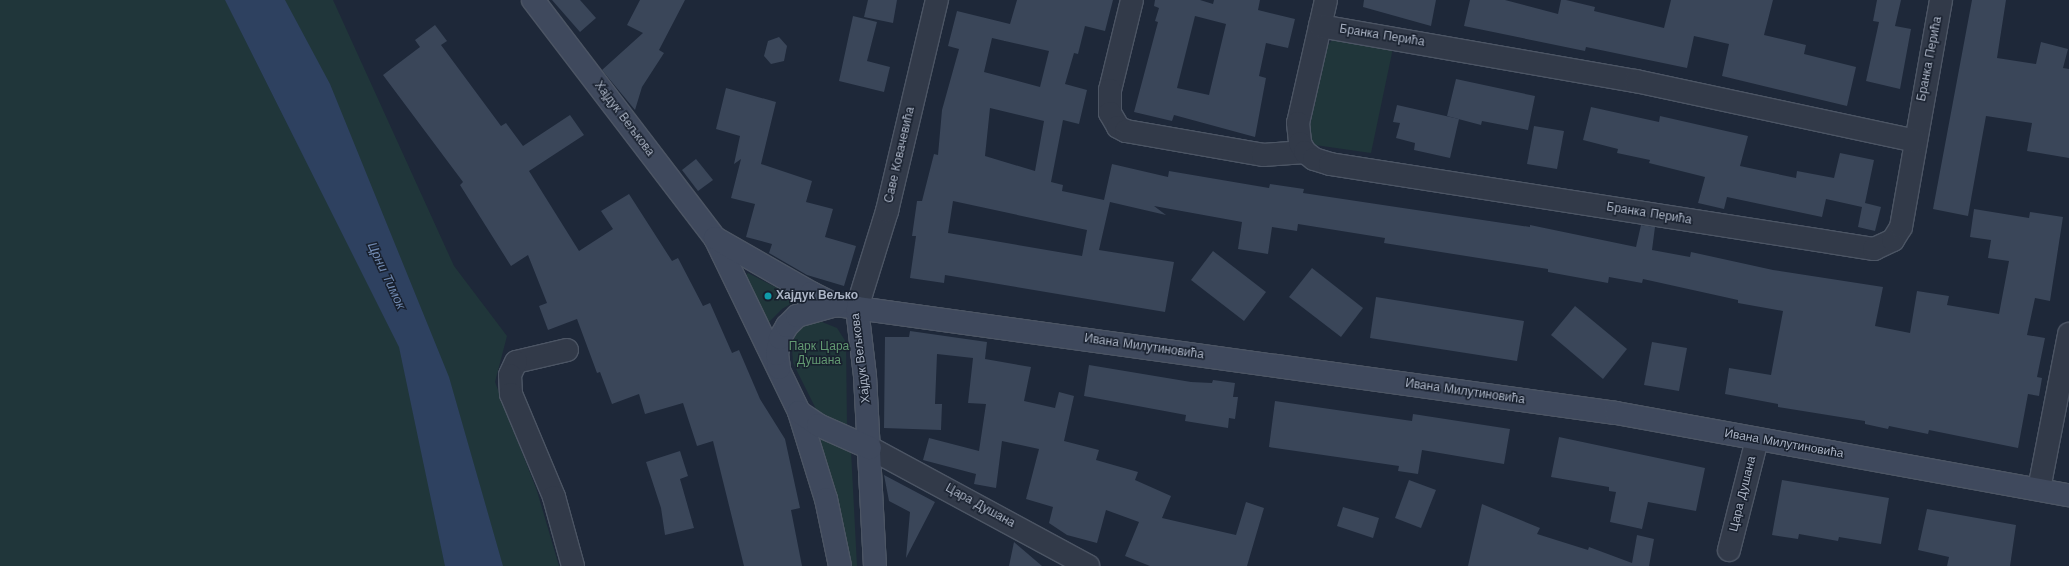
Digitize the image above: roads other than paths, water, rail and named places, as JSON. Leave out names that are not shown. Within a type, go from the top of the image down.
[{"type":"street","name":"Саве Ковачевића","points":[[857,308],[887,211],[937,0]]},
{"type":"street","name":"Бранка Перића","points":[[1132,0],[1110,90],[1110,113],[1118,127],[1126,131],[1263,155],[1305,152],[1330,164],[1874,249],[1888,244],[1899,234],[1942,0]]},
{"type":"street","points":[[1305,152],[1300,143],[1298,123],[1326,0]]},
{"type":"street","name":"Хајдук Вељкова","points":[[535,1],[715,238],[799,412],[826,499],[840,566]]},
{"type":"street","name":"Бранка Перића","points":[[1320,26],[1636,81],[1915,141]]},
{"type":"street","name":"Хајдук Вељкова","points":[[715,238],[836,305],[857,308],[870,448],[875,566]]},
{"type":"street","points":[[780,375],[777,354],[780,338],[787,326],[797,316],[836,305]]},
{"type":"street","name":"Ивана Милутиновића","points":[[857,308],[1616,413],[2069,495]]},
{"type":"street","points":[[2039,489],[2069,334]]},
{"type":"street","points":[[567,350],[516,362],[510,375],[511,394],[554,497],[573,566]]},
{"type":"street","points":[[799,412],[818,424],[870,448]]},
{"type":"street","name":"Цара Душана","points":[[1729,550],[1757,439]]},
{"type":"street","name":"Цара Душана","points":[[870,448],[1088,566]]},
{"type":"water","name":"Црни Тимок","points":[[225,0],[285,0],[330,84],[449,377],[503,566],[445,566],[399,347]]},
{"type":"place","name":"Хајдук Вељко","points":[[768,296]]},
{"type":"park label","name":"Парк Цара Душана","points":[[819,354]]}]
